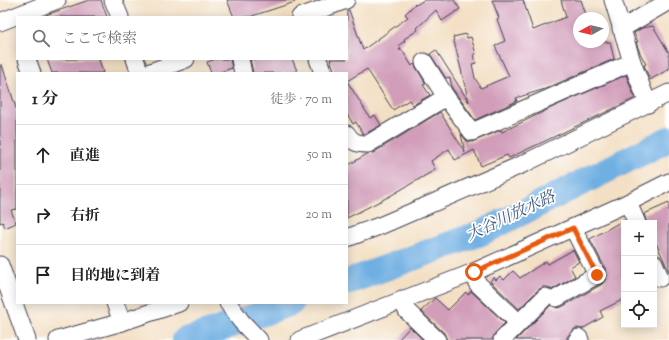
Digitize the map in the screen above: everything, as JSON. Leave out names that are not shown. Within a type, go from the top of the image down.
[{"type":"street","points":[[26,16],[57,0]]},
{"type":"street","points":[[113,0],[120,16]]},
{"type":"street","points":[[305,16],[346,0]]},
{"type":"street","points":[[613,0],[632,62],[648,104]]},
{"type":"street","points":[[621,29],[669,1]]},
{"type":"street","points":[[27,60],[32,72]]},
{"type":"street","points":[[135,60],[140,72]]},
{"type":"street","points":[[151,72],[183,60]]},
{"type":"street","points":[[240,60],[243,72]]},
{"type":"street","points":[[318,60],[323,72]]},
{"type":"street","points":[[424,62],[446,97],[472,132],[632,62]]},
{"type":"street","points":[[348,238],[382,225],[523,164],[669,93]]},
{"type":"street","points":[[348,136],[358,144],[368,144],[446,97]]},
{"type":"street","points":[[300,340],[474,272],[628,203],[669,182]]},
{"type":"street","points":[[628,203],[636,220]]},
{"type":"street","points":[[502,340],[519,323],[551,297],[597,275],[573,228]]},
{"type":"street","points":[[0,264],[27,340]]},
{"type":"street","points":[[474,272],[477,283],[519,323]]},
{"type":"street","points":[[402,299],[407,311],[437,340]]},
{"type":"street","points":[[115,304],[122,322]]},
{"type":"street","points":[[58,340],[122,322],[176,304]]},
{"type":"street","points":[[229,304],[241,321],[259,340]]},
{"type":"street","points":[[577,340],[579,338],[580,340]]},
{"type":"building","points":[[89,0],[101,0],[107,16],[46,16]]},
{"type":"building","points":[[227,0],[295,0],[295,2],[252,16],[234,16]]},
{"type":"building","points":[[424,0],[454,0],[460,9],[442,21],[436,10],[417,28],[418,30],[404,39],[405,41],[399,45],[401,49],[399,50],[402,50],[412,66],[414,64],[426,84],[423,85],[430,95],[413,105],[409,100],[393,110],[367,69],[348,80],[348,72],[335,72],[330,60],[348,60],[347,10],[349,10],[363,50],[408,17],[405,14],[415,4],[416,5]]},
{"type":"building","points":[[492,0],[523,0],[533,30],[566,17],[561,0],[581,0],[585,12],[573,12],[573,48],[609,48],[610,42],[614,59],[545,89],[516,98],[517,101],[475,120],[452,88],[450,77],[446,78],[430,54],[436,50],[469,102],[453,37],[466,34],[467,38],[471,37],[476,54],[474,54],[476,63],[472,64],[475,78],[481,88],[509,76],[495,46],[505,41],[497,19],[499,18]]},
{"type":"building","points":[[653,26],[669,53],[669,69],[650,80],[644,65],[646,64],[640,53],[636,42],[638,42],[634,33],[642,28]]},
{"type":"building","points":[[47,60],[99,60],[103,72],[52,72]]},
{"type":"building","points":[[213,60],[230,60],[232,68],[221,72],[211,72],[207,62]]},
{"type":"building","points":[[250,60],[292,60],[298,72],[253,72]]},
{"type":"building","points":[[0,65],[2,65],[16,108],[16,209],[11,210],[16,223],[5,228],[3,222],[0,223]]},
{"type":"building","points":[[626,75],[635,98],[509,158],[507,155],[481,166],[474,150],[455,160],[449,149],[431,161],[435,170],[390,196],[348,217],[348,165],[367,154],[373,153],[440,112],[465,152],[461,134],[467,141],[472,142],[501,130],[502,132],[553,107]]},
{"type":"building","points":[[348,83],[370,118],[375,115],[381,125],[363,134],[356,122],[353,124],[348,116]]},
{"type":"building","points":[[669,203],[669,272],[657,245],[657,220],[646,220],[644,214]]},
{"type":"building","points":[[621,222],[621,300],[600,311],[603,317],[582,329],[576,328],[567,337],[567,340],[516,340],[551,305],[557,308],[562,307],[602,284],[605,280],[607,276],[606,270],[590,239]]},
{"type":"building","points":[[573,250],[579,262],[570,267],[575,276],[552,290],[547,287],[543,287],[519,309],[490,281],[494,277],[496,280],[500,276],[504,280],[513,271],[520,278],[546,261],[548,264]]},
{"type":"building","points":[[471,291],[505,323],[495,333],[492,340],[447,340],[444,333],[421,311],[435,298],[448,310],[466,292],[468,295]]},
{"type":"building","points":[[410,327],[423,340],[398,340]]},
{"type":"waterway","name":"大谷川放水路","points":[[348,282],[481,233],[669,139]]},
{"type":"waterway","name":"大谷川放水路","points":[[185,340],[288,304]]},
{"type":"route","points":[[474,272],[573,228],[597,275]]}]
